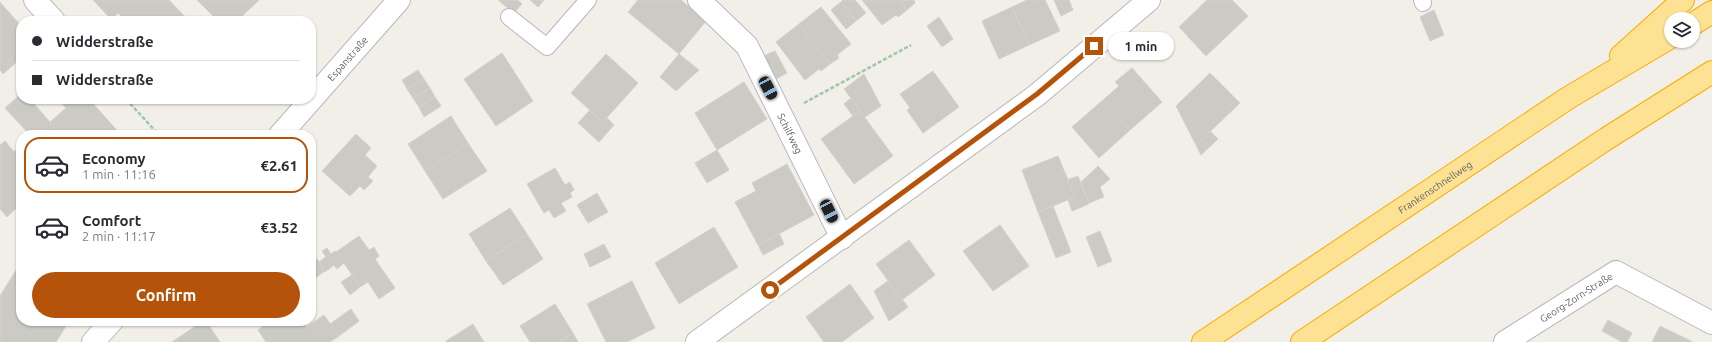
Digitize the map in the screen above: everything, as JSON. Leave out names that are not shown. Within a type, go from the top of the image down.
[{"type":"highway","points":[[1588,86],[1683,0]]},
{"type":"highway","points":[[1700,20],[1712,12]]},
{"type":"highway","name":"Frankenschnellweg","points":[[1203,342],[1588,86],[1664,41]]},
{"type":"highway","points":[[1302,342],[1606,139],[1712,72]]},
{"type":"highway","points":[[1606,139],[1712,90]]},
{"type":"street","points":[[35,0],[49,16]]},
{"type":"street","name":"Espanstraße","points":[[316,94],[399,0]]},
{"type":"street","name":"Schilfweg","points":[[699,0],[747,46],[783,115],[842,238]]},
{"type":"street","points":[[697,342],[842,238],[1037,94],[1149,0]]},
{"type":"street","name":"Espanstraße","points":[[284,130],[307,104]]},
{"type":"street","name":"Georg-Zorn-Straße","points":[[1505,342],[1525,334],[1616,272],[1712,323]]},
{"type":"street","points":[[93,342],[107,326]]},
{"type":"lane","points":[[509,17],[547,47],[588,0]]},
{"type":"path","points":[[783,115],[911,45]]},
{"type":"path","points":[[131,104],[154,130]]},
{"type":"building","points":[[93,0],[169,0],[184,16],[121,16],[118,13],[114,16],[108,16]]},
{"type":"building","points":[[197,0],[259,0],[242,16],[213,16]]},
{"type":"building","points":[[498,0],[518,0],[522,4],[514,13]]},
{"type":"building","points":[[530,0],[544,0],[538,7]]},
{"type":"building","points":[[638,0],[681,0],[706,21],[679,54],[628,12]]},
{"type":"building","points":[[843,0],[855,0],[866,13],[856,21],[841,2]]},
{"type":"building","points":[[862,0],[899,0],[907,10],[898,17],[896,15],[882,25]]},
{"type":"building","points":[[899,0],[914,0],[915,3],[907,10]]},
{"type":"building","points":[[1027,0],[1045,0],[1060,31],[1029,45],[1012,7]]},
{"type":"building","points":[[1054,0],[1069,0],[1073,10],[1061,16]]},
{"type":"building","points":[[1207,0],[1232,0],[1248,16],[1206,56],[1179,27]]},
{"type":"building","points":[[0,2],[16,20],[16,63],[3,74],[0,70]]},
{"type":"building","points":[[841,2],[856,21],[846,29],[831,10]]},
{"type":"building","points":[[821,7],[851,44],[837,55],[839,58],[830,64],[799,24]]},
{"type":"building","points":[[1012,7],[1029,45],[999,59],[982,21]]},
{"type":"building","points":[[1434,10],[1444,35],[1430,41],[1420,17]]},
{"type":"building","points":[[939,17],[953,39],[942,47],[927,26]]},
{"type":"building","points":[[799,24],[830,64],[821,71],[819,69],[805,80],[776,42]]},
{"type":"building","points":[[775,51],[787,73],[776,79],[764,56]]},
{"type":"building","points":[[502,53],[533,101],[496,126],[464,79]]},
{"type":"building","points":[[606,54],[638,83],[603,122],[571,93]]},
{"type":"building","points":[[679,54],[699,70],[676,91],[660,77]]},
{"type":"building","points":[[1132,68],[1162,102],[1130,130],[1103,100],[1119,86],[1115,82]]},
{"type":"building","points":[[418,70],[424,79],[407,89],[402,80]]},
{"type":"building","points":[[933,71],[959,107],[923,133],[907,110],[910,108],[900,94]]},
{"type":"building","points":[[1210,73],[1240,103],[1196,145],[1176,106]]},
{"type":"building","points":[[864,74],[881,106],[865,117],[844,89]]},
{"type":"building","points":[[424,79],[430,88],[413,98],[407,89]]},
{"type":"building","points":[[744,82],[767,119],[717,150],[695,113]]},
{"type":"building","points":[[430,88],[435,97],[419,107],[413,98]]},
{"type":"building","points":[[435,97],[441,106],[424,117],[419,107]]},
{"type":"building","points":[[16,98],[16,104],[34,104],[57,130],[25,130],[5,108]]},
{"type":"building","points":[[851,98],[860,111],[853,116],[844,104]]},
{"type":"building","points":[[1103,100],[1130,130],[1099,158],[1072,127]]},
{"type":"building","points":[[62,104],[93,104],[117,130],[57,130],[50,122],[66,108]]},
{"type":"building","points":[[590,110],[603,122],[607,118],[614,125],[599,142],[578,123]]},
{"type":"building","points":[[860,111],[893,156],[854,184],[821,139]]},
{"type":"building","points":[[451,116],[468,143],[425,171],[408,144]]},
{"type":"building","points":[[1210,131],[1218,139],[1201,155],[1196,145]]},
{"type":"building","points":[[356,134],[371,148],[365,155],[377,166],[368,177],[373,181],[364,190],[360,186],[350,196],[322,171]]},
{"type":"building","points":[[5,141],[16,154],[16,209],[7,217],[0,209],[0,145]]},
{"type":"building","points":[[468,143],[487,171],[443,199],[425,171]]},
{"type":"building","points":[[717,150],[729,170],[707,183],[695,163]]},
{"type":"building","points":[[1058,156],[1075,197],[1038,212],[1022,170]]},
{"type":"building","points":[[787,164],[814,215],[758,245],[735,202],[756,191],[752,183]]},
{"type":"building","points":[[1098,166],[1110,179],[1100,187],[1104,197],[1089,203],[1081,182]]},
{"type":"building","points":[[555,168],[565,185],[570,182],[574,190],[570,193],[572,197],[561,203],[566,211],[554,218],[549,210],[544,213],[527,184]]},
{"type":"building","points":[[1078,176],[1089,204],[1072,211],[1068,200],[1075,197],[1067,180]]},
{"type":"building","points":[[597,193],[608,212],[588,223],[577,205]]},
{"type":"building","points":[[1053,206],[1071,252],[1056,258],[1038,212]]},
{"type":"building","points":[[510,208],[527,234],[486,261],[469,234]]},
{"type":"building","points":[[1000,225],[1029,266],[993,291],[963,251]]},
{"type":"building","points":[[714,227],[738,267],[679,304],[655,263]]},
{"type":"building","points":[[1100,231],[1112,261],[1098,267],[1086,237]]},
{"type":"building","points":[[779,233],[784,244],[763,255],[758,245]]},
{"type":"building","points":[[527,234],[543,259],[503,285],[486,261]]},
{"type":"building","points":[[359,236],[369,250],[374,247],[379,256],[375,259],[395,288],[379,299],[368,282],[360,287],[344,263],[337,269],[334,265],[325,272],[319,262],[326,257],[322,251],[327,248],[331,254],[335,251],[336,252]]},
{"type":"building","points":[[909,240],[935,275],[902,300],[876,264]]},
{"type":"building","points":[[604,244],[611,257],[590,267],[584,254]]},
{"type":"building","points":[[316,260],[325,271],[316,277]]},
{"type":"building","points":[[16,270],[16,326],[66,326],[56,342],[0,342],[0,296]]},
{"type":"building","points":[[352,275],[360,287],[350,295],[341,282]]},
{"type":"building","points":[[632,281],[655,328],[627,342],[606,342],[587,304]]},
{"type":"building","points":[[888,281],[908,307],[889,321],[874,291]]},
{"type":"building","points":[[850,284],[874,318],[842,342],[824,342],[806,317]]},
{"type":"building","points":[[555,304],[573,333],[559,342],[530,342],[520,326]]},
{"type":"building","points":[[351,309],[359,321],[339,336],[330,324]]},
{"type":"building","points":[[324,315],[339,336],[330,342],[266,342],[258,330],[263,326],[316,326],[316,321]]},
{"type":"building","points":[[1608,320],[1632,333],[1627,342],[1622,342],[1602,331]]},
{"type":"building","points":[[473,324],[484,342],[446,342],[446,341]]},
{"type":"building","points":[[196,326],[209,326],[220,342],[172,342]]},
{"type":"building","points":[[1660,326],[1693,342],[1652,342]]},
{"type":"building","points":[[573,333],[578,342],[559,342]]},
{"type":"route","points":[[770,290],[1037,94],[1094,46]]}]
